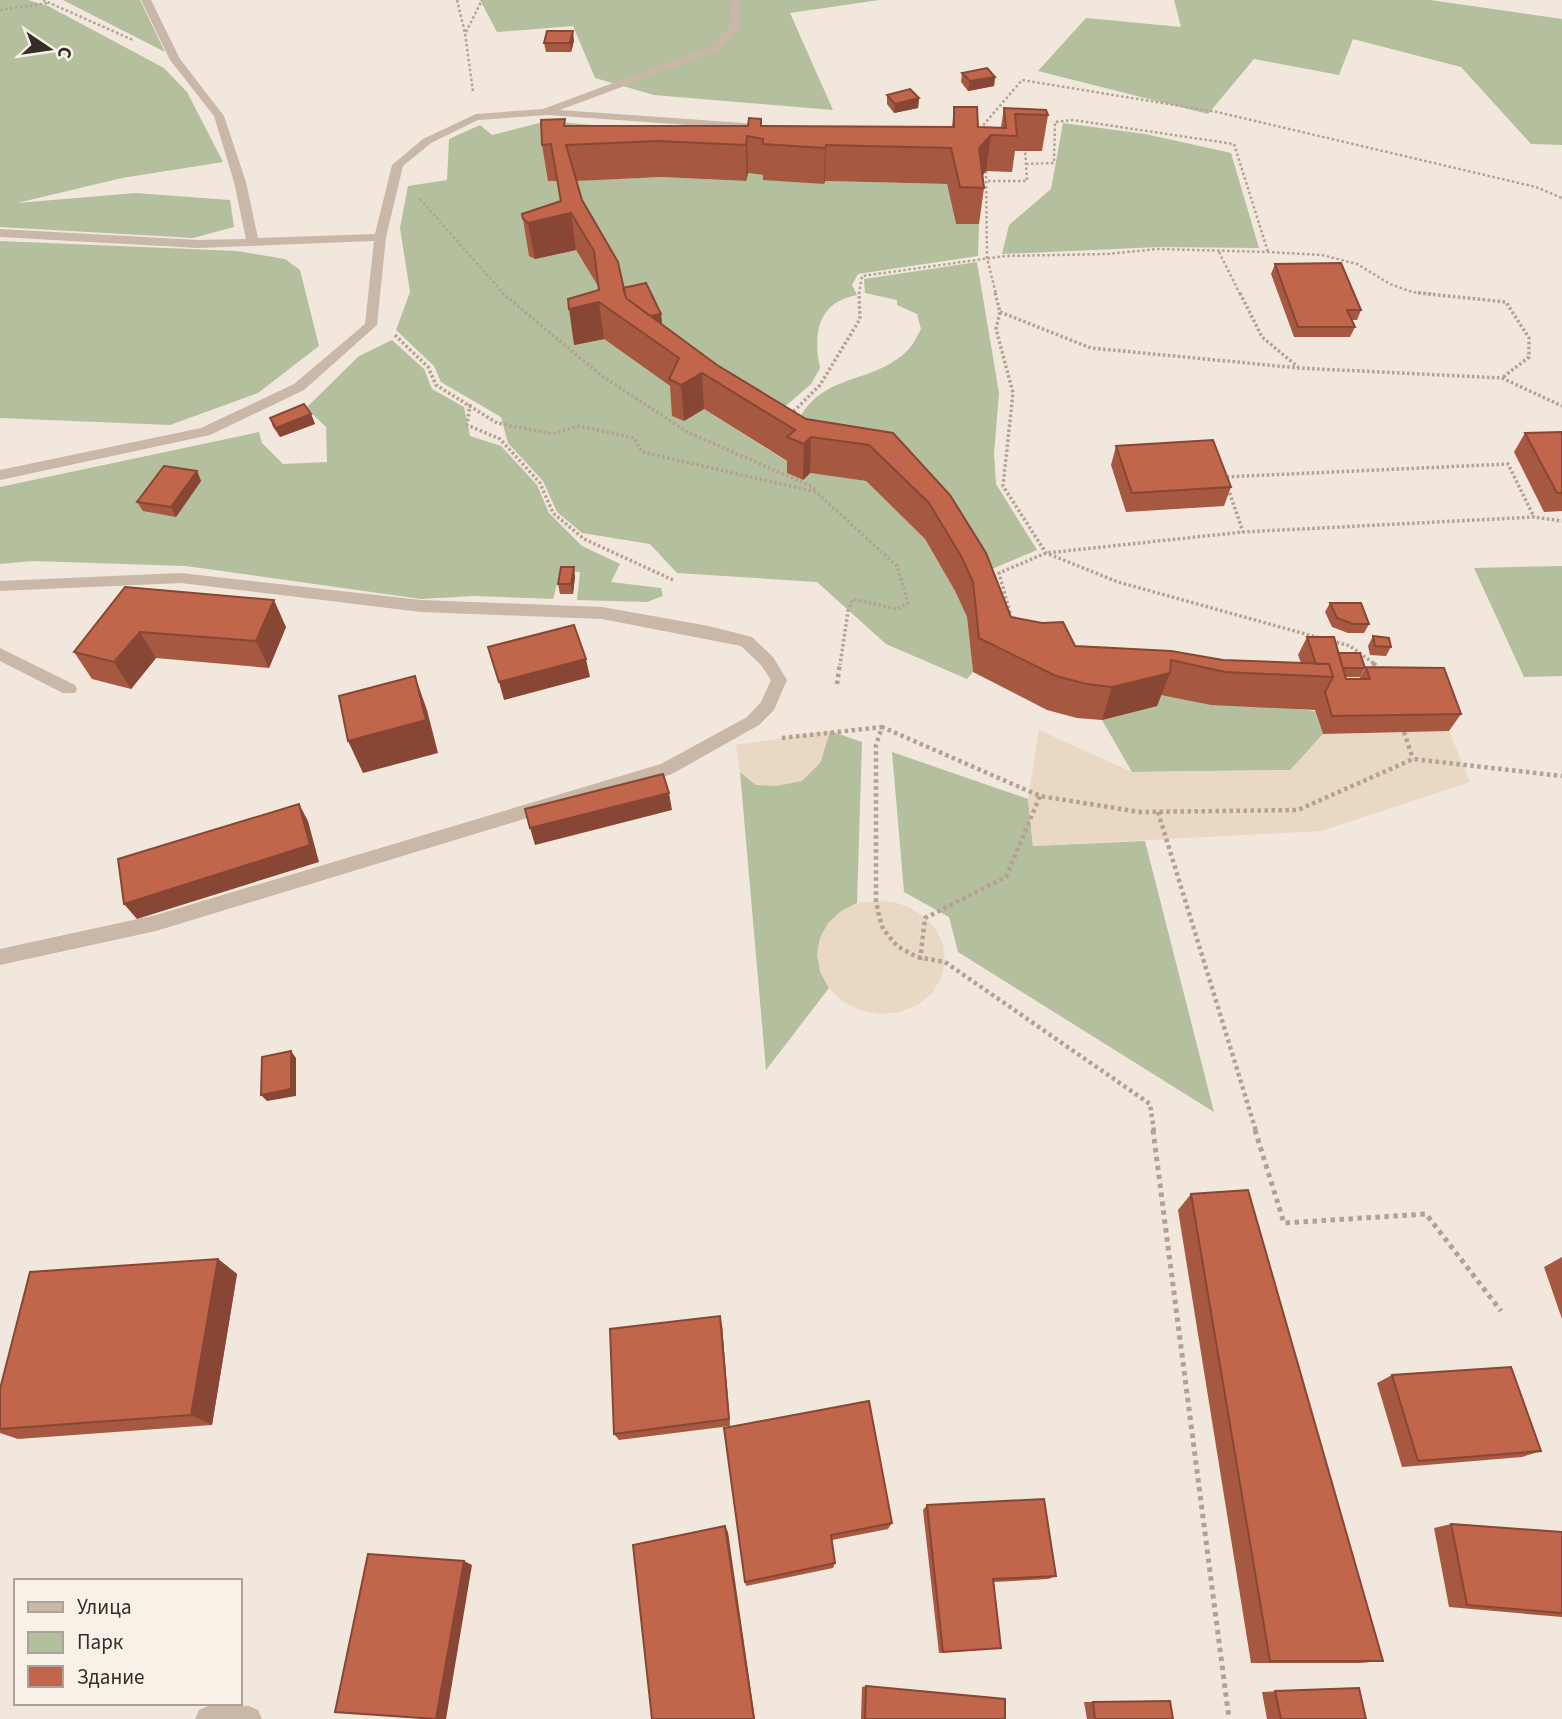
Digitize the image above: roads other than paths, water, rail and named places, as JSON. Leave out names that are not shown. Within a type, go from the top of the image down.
[{"type":"street","points":[[146,0],[174,60],[219,116],[240,182],[253,242]]},
{"type":"street","points":[[545,112],[715,49],[736,26],[734,0]]},
{"type":"street","points":[[0,475],[205,432],[299,387],[371,325],[380,237],[398,165],[427,141],[476,117],[545,112],[764,128]]},
{"type":"street","points":[[0,233],[198,244],[380,237]]},
{"type":"street","points":[[0,586],[181,578],[421,606],[602,613],[746,641],[767,661],[779,680],[768,706],[753,721],[666,769],[156,923],[0,957]]},
{"type":"street","points":[[0,654],[69,690]]},
{"type":"street","points":[[208,1719],[246,1718]]}]
